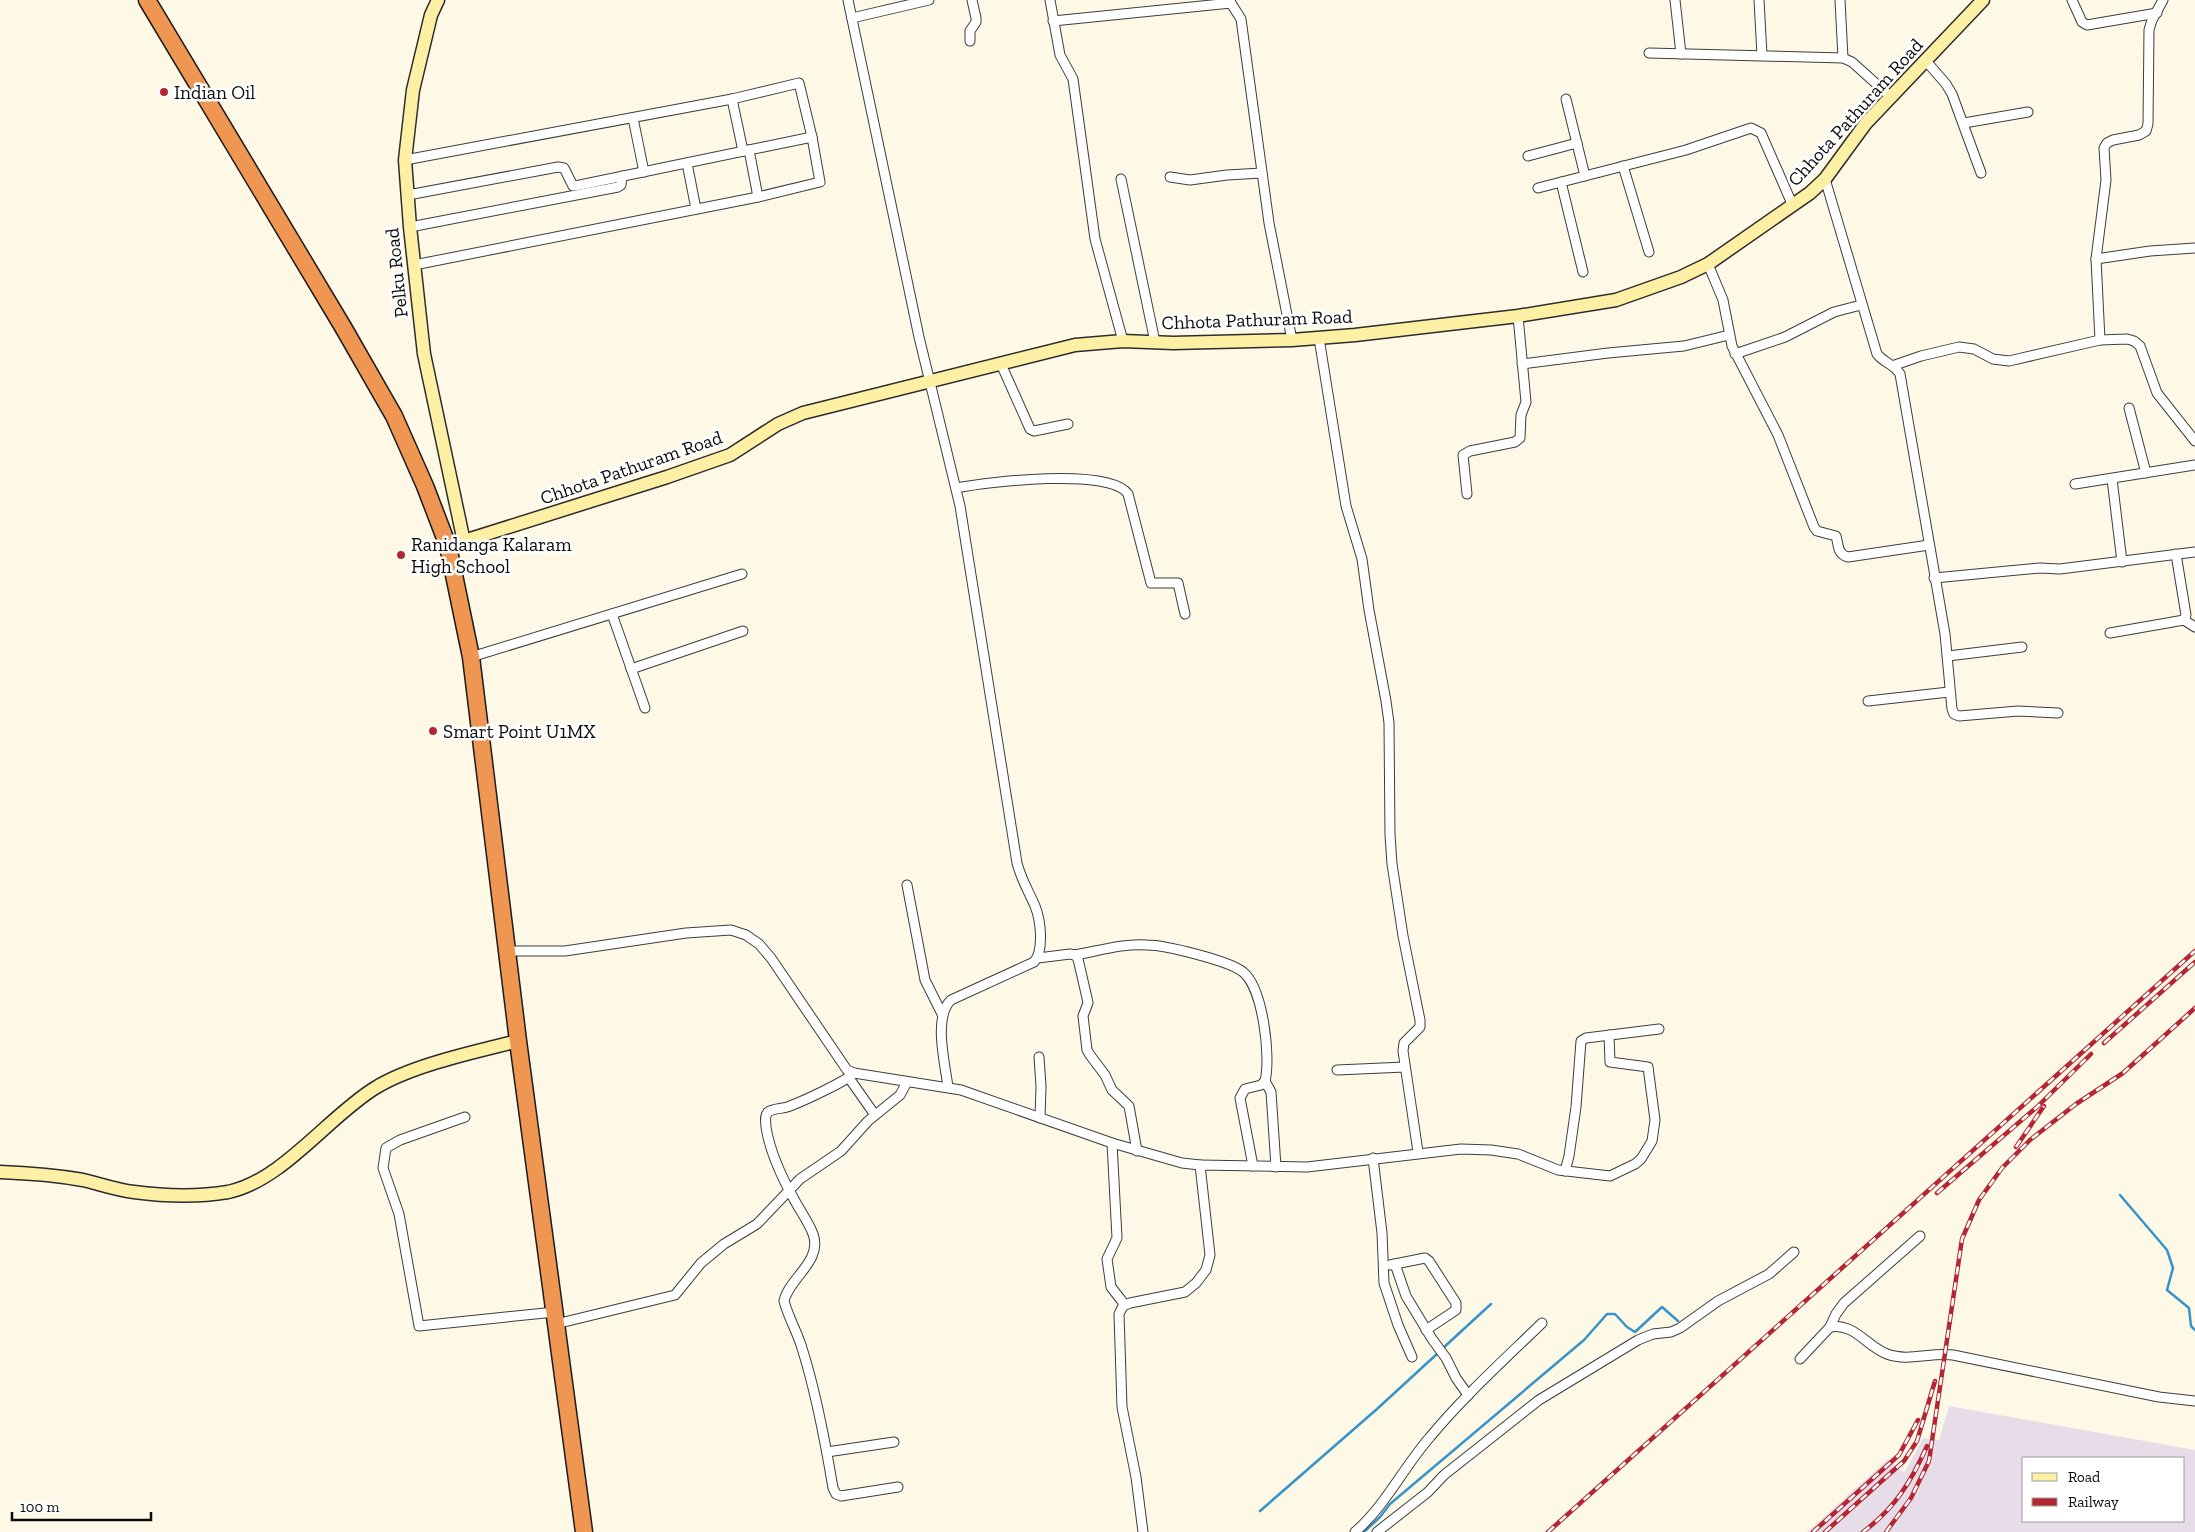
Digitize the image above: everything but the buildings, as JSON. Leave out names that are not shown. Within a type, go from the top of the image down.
[{"type":"highway","points":[[147,0],[344,327],[394,416],[425,486],[448,546],[470,657],[518,1041],[584,1532]]},
{"type":"street","name":"Pelku Road","points":[[438,0],[427,32],[413,90],[405,160],[410,227],[424,354],[464,542]]},
{"type":"street","points":[[848,0],[919,337],[956,488],[1017,863],[1021,878],[1036,908],[1038,919],[1040,952],[1034,962],[951,1000],[945,1006],[942,1014],[942,1040],[948,1087]]},
{"type":"street","points":[[852,18],[929,0]]},
{"type":"street","points":[[970,41],[970,31],[976,22],[972,0]]},
{"type":"street","points":[[1050,0],[1060,55],[1073,79],[1091,220],[1123,341]]},
{"type":"street","points":[[1675,0],[1681,54]]},
{"type":"street","points":[[1759,0],[1762,55]]},
{"type":"street","points":[[1840,0],[1843,58]]},
{"type":"street","name":"Chhota Pathuram Road","points":[[448,546],[724,458],[742,449],[778,424],[804,413],[1074,345],[1123,341],[1292,340],[1319,338],[1518,316],[1616,300],[1673,280],[1708,264],[1793,206],[1825,179],[1853,139],[1983,0]]},
{"type":"street","points":[[2072,0],[2082,22],[2087,25],[2157,13]]},
{"type":"street","points":[[2100,340],[2096,259],[2106,180],[2104,148],[2107,143],[2113,140],[2139,135],[2146,131],[2148,124],[2149,30],[2162,0]]},
{"type":"street","points":[[1054,21],[1230,2],[1241,19],[1262,173],[1292,340]]},
{"type":"street","points":[[1649,53],[1843,58],[1852,62],[1891,97]]},
{"type":"street","points":[[1926,61],[1946,84],[1964,123],[1981,173]]},
{"type":"street","points":[[405,160],[732,99],[799,83],[812,137],[819,184],[414,265]]},
{"type":"street","points":[[732,99],[758,197]]},
{"type":"street","points":[[1566,99],[1585,176]]},
{"type":"street","points":[[1964,123],[2028,112]]},
{"type":"street","points":[[633,118],[644,172]]},
{"type":"street","points":[[1538,188],[1705,145],[1747,128],[1755,128],[1761,133],[1793,206]]},
{"type":"street","points":[[408,195],[558,167],[564,168],[574,186],[812,137]]},
{"type":"street","points":[[1528,156],[1577,143]]},
{"type":"street","points":[[687,163],[696,209]]},
{"type":"street","points":[[1623,166],[1649,252]]},
{"type":"street","points":[[1170,177],[1190,180],[1262,173]]},
{"type":"street","points":[[410,227],[618,188],[621,186],[622,176]]},
{"type":"street","points":[[1121,179],[1155,342]]},
{"type":"street","points":[[1825,179],[1877,354],[1883,361],[1895,366],[1900,374],[1948,656],[1949,692],[1954,714],[1959,716],[2018,711],[2058,713]]},
{"type":"street","points":[[1561,182],[1583,272]]},
{"type":"street","points":[[2096,259],[2150,251],[2195,248]]},
{"type":"street","points":[[1708,264],[1723,300],[1729,335],[1735,354],[1778,435],[1817,531],[1836,536],[1840,552],[1848,557],[1929,545]]},
{"type":"street","points":[[1735,354],[1785,337],[1834,312],[1861,305]]},
{"type":"street","points":[[1467,494],[1463,455],[1470,451],[1515,442],[1520,438],[1521,416],[1526,402],[1518,316]]},
{"type":"street","points":[[1522,364],[1684,346],[1729,335]]},
{"type":"street","points":[[1319,338],[1346,506],[1362,559],[1388,716],[1392,864],[1420,1020],[1417,1032],[1404,1044],[1405,1067],[1418,1152]]},
{"type":"street","points":[[1895,366],[1922,356],[1959,347],[1974,349],[1992,359],[2009,361],[2100,340],[2127,338],[2140,346],[2156,393],[2195,441]]},
{"type":"street","points":[[1001,364],[1030,429],[1034,431],[1068,424]]},
{"type":"street","points":[[2129,408],[2146,473]]},
{"type":"street","points":[[2075,484],[2195,465]]},
{"type":"street","points":[[956,488],[993,482],[1073,479],[1117,484],[1124,488],[1128,494],[1151,583],[1178,583],[1184,614]]},
{"type":"street","points":[[2112,479],[2122,562]]},
{"type":"street","points":[[1934,578],[2040,568],[2060,569],[2195,552]]},
{"type":"street","points":[[2176,554],[2186,615],[2184,620]]},
{"type":"street","points":[[470,657],[742,574]]},
{"type":"street","points":[[612,614],[645,708]]},
{"type":"street","points":[[2110,633],[2184,620],[2195,626]]},
{"type":"street","points":[[631,669],[743,631]]},
{"type":"street","points":[[1948,656],[2022,647]]},
{"type":"street","points":[[1868,701],[1949,692]]},
{"type":"street","points":[[907,885],[925,980],[942,1014]]},
{"type":"street","points":[[507,951],[565,951],[695,932],[731,930],[746,935],[759,944],[770,958],[842,1066],[852,1076],[875,1115]]},
{"type":"street","points":[[1038,958],[1075,955],[1147,944],[1194,954],[1242,971],[1247,976],[1264,1017],[1266,1082],[1271,1092],[1276,1167]]},
{"type":"street","points":[[1075,955],[1088,1003],[1083,1016],[1087,1050],[1105,1075],[1112,1090],[1129,1106],[1137,1151]]},
{"type":"street","points":[[1565,1171],[1570,1156],[1581,1041],[1586,1038],[1659,1029]]},
{"type":"street","points":[[898,1487],[841,1496],[836,1494],[833,1488],[827,1452],[800,1343],[784,1301],[786,1294],[810,1260],[815,1245],[811,1228],[789,1190],[770,1146],[765,1118],[767,1113],[789,1107],[852,1076],[948,1087],[1112,1143],[1182,1163],[1276,1167],[1308,1166],[1418,1152],[1461,1149],[1491,1150],[1518,1154],[1565,1171],[1603,1176],[1616,1174],[1641,1159],[1652,1141],[1655,1120],[1648,1067],[1610,1062],[1609,1035]]},
{"type":"street","points":[[0,1172],[26,1172],[81,1180],[133,1192],[201,1194],[229,1192],[257,1182],[309,1142],[350,1105],[396,1077],[456,1057],[518,1041]]},
{"type":"street","points":[[1039,1057],[1041,1086],[1040,1118]]},
{"type":"street","points":[[1337,1070],[1405,1067]]},
{"type":"street","points":[[465,1116],[400,1140],[386,1148],[383,1168],[399,1214],[419,1326],[555,1318],[675,1295],[700,1263],[724,1244],[757,1224],[800,1179],[841,1151],[875,1115],[900,1095],[907,1082]]},
{"type":"street","points":[[1253,1166],[1240,1098],[1245,1088],[1261,1085],[1266,1082]]},
{"type":"street","points":[[1112,1143],[1117,1238],[1107,1258],[1111,1287],[1125,1305]]},
{"type":"street","points":[[1373,1158],[1380,1200],[1385,1266],[1383,1278],[1392,1308],[1412,1357]]},
{"type":"street","points":[[1143,1532],[1137,1481],[1121,1393],[1119,1314],[1125,1305],[1185,1292],[1196,1283],[1206,1270],[1210,1255],[1200,1165]]},
{"type":"street","points":[[1800,1359],[1830,1327],[1844,1303],[1920,1236]]},
{"type":"street","points":[[1377,1532],[1428,1492],[1444,1475],[1539,1400],[1638,1340],[1653,1334],[1671,1332],[1680,1328],[1718,1300],[1768,1274],[1794,1252]]},
{"type":"street","points":[[1385,1266],[1425,1258],[1456,1303],[1456,1310],[1426,1330]]},
{"type":"street","points":[[1395,1264],[1403,1291],[1468,1395]]},
{"type":"street","points":[[1355,1532],[1369,1519],[1420,1449],[1468,1395],[1542,1323]]},
{"type":"street","points":[[1830,1327],[1846,1328],[1889,1355],[1911,1357],[1933,1354],[1953,1355],[2158,1397],[2195,1401]]},
{"type":"street","points":[[827,1452],[894,1442]]},
{"type":"shaded area","points":[[1949,1406],[2195,1450],[2195,1532],[1807,1532],[1888,1459],[1904,1473],[1923,1438],[1939,1440]]},
{"type":"waterway","points":[[2120,1195],[2167,1250],[2173,1268],[2167,1290],[2189,1308],[2191,1326],[2195,1330]]},
{"type":"waterway","points":[[1442,1349],[1491,1304]]},
{"type":"waterway","points":[[1364,1532],[1380,1517],[1390,1504],[1584,1340],[1607,1314],[1615,1314],[1627,1327],[1635,1332],[1662,1307],[1678,1321]]},
{"type":"waterway","points":[[1260,1511],[1438,1353]]},
{"type":"railway","points":[[1548,1532],[2195,951]]},
{"type":"railway","points":[[2104,1043],[2195,962]]},
{"type":"railway","points":[[1886,1532],[1911,1498],[1929,1461],[1962,1239],[1979,1200],[2002,1168],[2030,1140],[2076,1104],[2123,1073],[2195,1008]]},
{"type":"railway","points":[[1937,1193],[2037,1107],[2091,1054]]},
{"type":"railway","points":[[2016,1147],[2044,1106]]},
{"type":"railway","points":[[1825,1532],[1904,1461],[1917,1441],[1935,1381]]},
{"type":"railway","points":[[1813,1532],[1899,1455],[1918,1420]]},
{"type":"railway","points":[[1863,1532],[1884,1514],[1901,1494],[1927,1446]]},
{"type":"place","name":"Indian Oil","points":[[164,92]]},
{"type":"place","name":"Ranidanga Kalaram High School","points":[[401,555]]},
{"type":"place","name":"Smart Point U1MX","points":[[433,731]]}]
